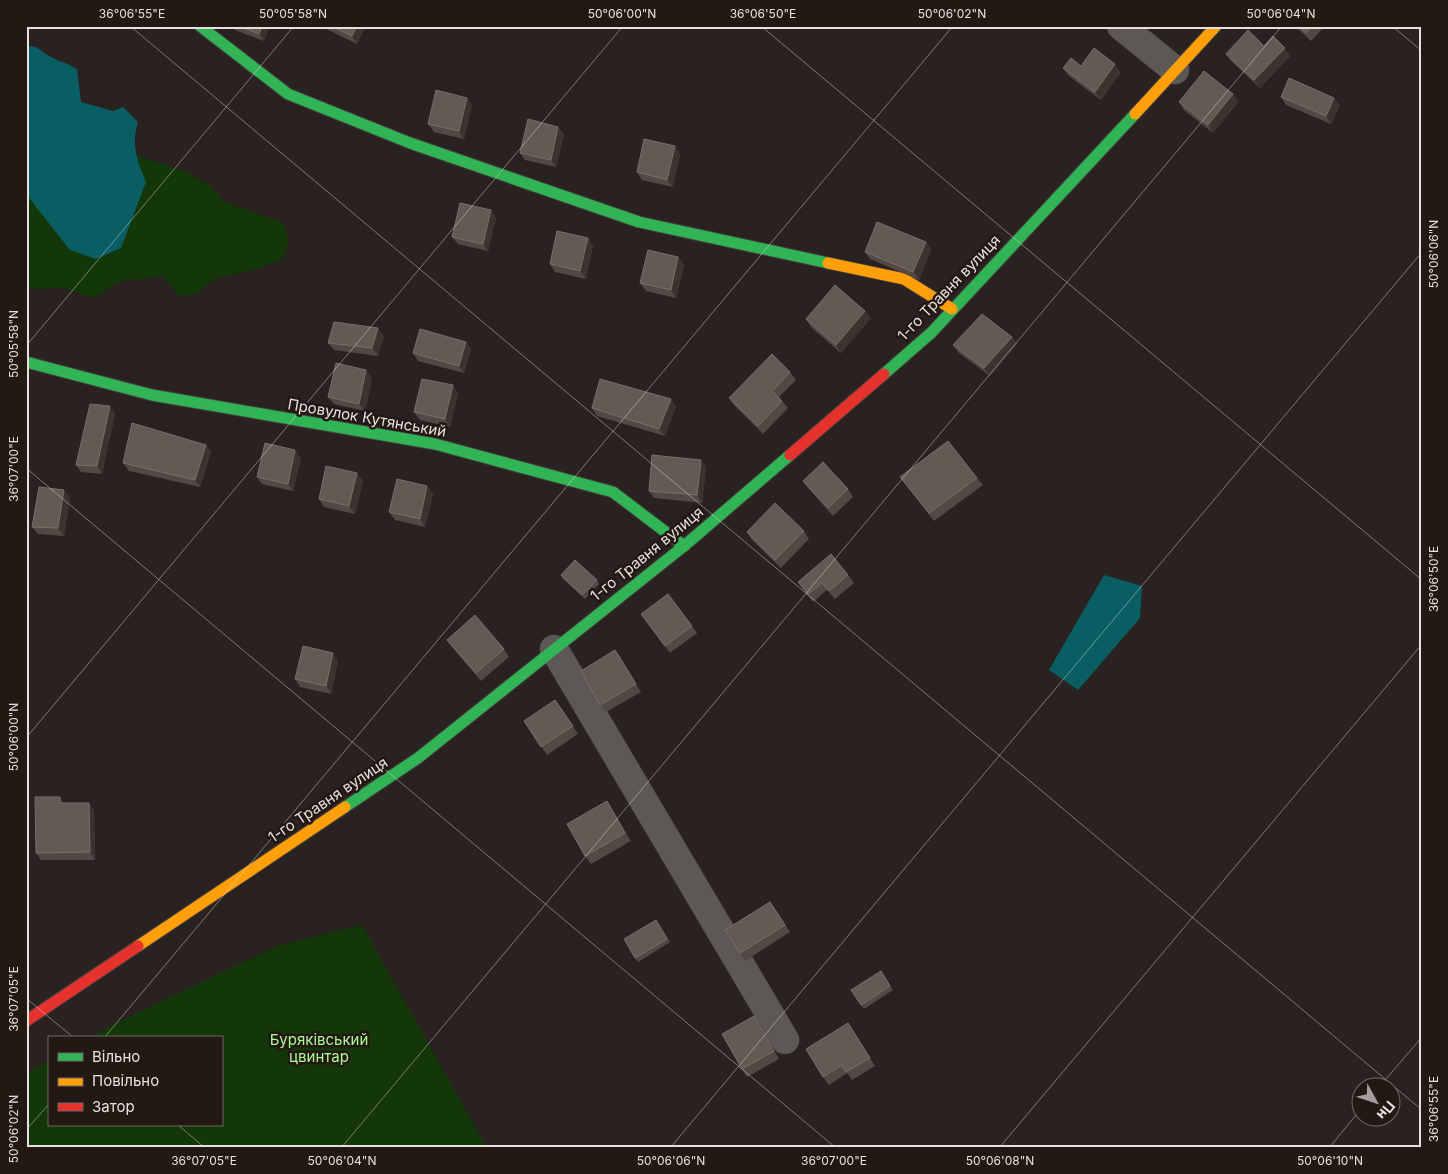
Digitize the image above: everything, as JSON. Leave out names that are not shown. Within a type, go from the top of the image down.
[{"type":"street","points":[[200,26],[288,94],[410,143],[639,222],[904,279],[952,309]]},
{"type":"street","points":[[1121,26],[1175,70]]},
{"type":"street","name":"1-го Травня вулиця","points":[[26,1021],[418,758],[684,546],[932,332],[1216,26]]},
{"type":"street","name":"Провулок Кутянський","points":[[26,362],[152,395],[435,444],[614,492],[684,546]]},
{"type":"street","points":[[554,649],[784,1040]]},
{"type":"green space","points":[[135,155],[184,171],[209,185],[223,201],[284,223],[289,241],[283,259],[257,269],[217,278],[195,294],[181,297],[162,276],[122,281],[93,298],[64,288],[26,289],[26,194],[34,203],[145,182]]},
{"type":"green space","name":"Буряківський цвинтар","points":[[362,925],[487,1148],[26,1148],[26,1074],[48,1062],[48,1126],[222,1126],[222,1036],[94,1036],[118,1022],[279,945]]},
{"type":"water","points":[[26,46],[37,48],[77,69],[81,102],[113,111],[123,107],[138,122],[135,145],[146,182],[121,248],[96,259],[70,250],[26,194]]},
{"type":"water","points":[[1104,575],[1142,586],[1140,618],[1078,690],[1049,670]]},
{"type":"building","points":[[239,26],[262,26],[259,34]]},
{"type":"building","points":[[331,26],[357,26],[352,36]]},
{"type":"building","points":[[1298,26],[1312,26],[1306,33]]},
{"type":"building","points":[[1248,30],[1264,46],[1273,36],[1285,48],[1254,80],[1226,54]]},
{"type":"building","points":[[1094,48],[1115,64],[1095,92],[1063,68],[1071,58],[1081,66]]},
{"type":"building","points":[[1204,71],[1233,94],[1208,125],[1179,102]]},
{"type":"building","points":[[1289,78],[1334,98],[1326,116],[1281,97]]},
{"type":"building","points":[[436,90],[467,98],[459,131],[428,124]]},
{"type":"building","points":[[528,119],[558,127],[551,160],[520,153]]},
{"type":"building","points":[[644,139],[675,146],[667,180],[637,172]]},
{"type":"building","points":[[460,203],[491,210],[483,244],[452,237]]},
{"type":"building","points":[[877,222],[926,242],[913,272],[865,252]]},
{"type":"building","points":[[557,231],[588,238],[580,271],[550,264]]},
{"type":"building","points":[[648,250],[678,257],[671,290],[640,283]]},
{"type":"building","points":[[835,285],[865,311],[836,345],[806,319]]},
{"type":"building","points":[[982,314],[1012,337],[984,368],[953,345]]},
{"type":"building","points":[[334,322],[378,328],[372,348],[328,343]]},
{"type":"building","points":[[420,329],[466,342],[459,366],[413,353]]},
{"type":"building","points":[[772,354],[790,372],[772,391],[782,401],[758,426],[729,398]]},
{"type":"building","points":[[336,363],[366,370],[359,404],[328,397]]},
{"type":"building","points":[[422,379],[453,385],[445,419],[414,412]]},
{"type":"building","points":[[600,379],[671,399],[659,429],[592,408]]},
{"type":"building","points":[[90,404],[110,406],[97,466],[76,465]]},
{"type":"building","points":[[132,423],[206,445],[195,480],[123,463]]},
{"type":"building","points":[[948,441],[977,478],[929,513],[900,477]]},
{"type":"building","points":[[265,443],[295,450],[288,484],[257,477]]},
{"type":"building","points":[[652,455],[701,460],[697,495],[649,491]]},
{"type":"building","points":[[823,462],[848,489],[828,508],[803,481]]},
{"type":"building","points":[[326,466],[357,473],[349,506],[319,499]]},
{"type":"building","points":[[397,479],[427,486],[420,519],[389,512]]},
{"type":"building","points":[[39,487],[64,490],[58,528],[32,527]]},
{"type":"building","points":[[775,503],[804,531],[775,560],[747,532]]},
{"type":"building","points":[[831,554],[848,575],[829,591],[822,583],[808,594],[798,582]]},
{"type":"building","points":[[575,560],[597,580],[582,595],[561,575]]},
{"type":"building","points":[[668,594],[692,626],[665,646],[641,614]]},
{"type":"building","points":[[475,615],[504,649],[476,673],[447,640]]},
{"type":"building","points":[[303,646],[333,653],[326,686],[295,679]]},
{"type":"building","points":[[615,650],[636,684],[600,705],[581,671]]},
{"type":"building","points":[[555,700],[573,726],[541,747],[524,721]]},
{"type":"building","points":[[35,797],[60,797],[60,803],[89,803],[90,852],[36,853]]},
{"type":"building","points":[[607,801],[625,833],[585,856],[567,824]]},
{"type":"building","points":[[770,902],[785,925],[740,953],[725,930]]},
{"type":"building","points":[[656,920],[667,939],[635,958],[624,939]]},
{"type":"building","points":[[881,971],[890,986],[861,1005],[851,990]]},
{"type":"building","points":[[754,1016],[774,1051],[742,1069],[722,1034]]},
{"type":"building","points":[[848,1023],[870,1058],[846,1072],[842,1065],[823,1077],[806,1049]]},
{"type":"traffic: fast","points":[[200,26],[288,94],[410,143],[639,222],[828,263]]},
{"type":"traffic: fast","points":[[884,374],[932,332],[1135,114]]},
{"type":"traffic: fast","points":[[26,362],[152,395],[435,444],[613,492],[684,546]]},
{"type":"traffic: fast","points":[[345,807],[418,758],[684,546],[790,455]]},
{"type":"traffic: slow","points":[[1135,114],[1216,26]]},
{"type":"traffic: slow","points":[[828,263],[904,279],[952,309]]},
{"type":"traffic: slow","points":[[138,946],[345,807]]},
{"type":"traffic: jam","points":[[790,455],[884,374]]},
{"type":"traffic: jam","points":[[26,1021],[138,946]]}]
